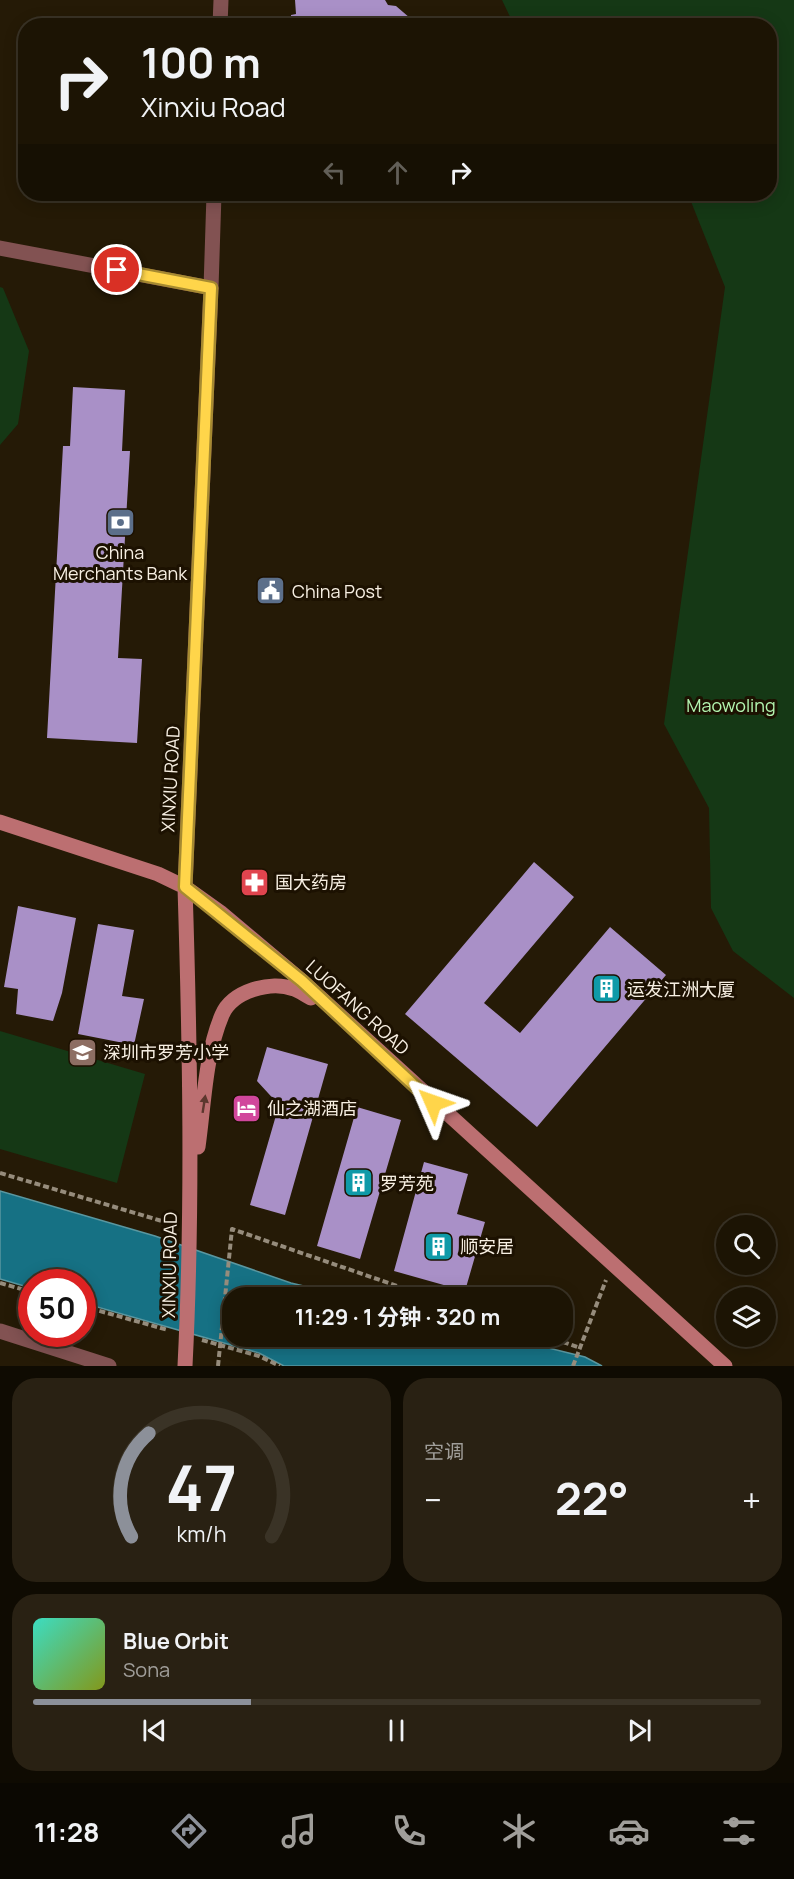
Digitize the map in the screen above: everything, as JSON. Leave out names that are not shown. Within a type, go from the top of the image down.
[{"type":"main road","name":"LUOFANG ROAD","points":[[0,822],[158,874],[185,887],[220,912],[333,1010],[725,1366]]},
{"type":"main road","name":"XINXIU ROAD","points":[[185,887],[190,1055],[190,1225],[186,1362]]},
{"type":"main road","points":[[190,1204],[211,1056],[222,1014],[235,998],[251,989],[270,987],[293,988],[333,1010]]},
{"type":"street","points":[[220,0],[220,18]]},
{"type":"street","name":"XINXIU ROAD","points":[[185,887],[214,201]]},
{"type":"street","points":[[0,248],[211,288]]},
{"type":"street","points":[[0,1331],[109,1366]]},
{"type":"path","points":[[0,1173],[172,1224]]},
{"type":"path","points":[[226,1287],[232,1229],[400,1287]]},
{"type":"path","points":[[573,1366],[612,1264]]},
{"type":"path","points":[[0,1283],[18,1288]]},
{"type":"path","points":[[218,1366],[222,1327]]},
{"type":"path","points":[[573,1346],[580,1348]]},
{"type":"green space","name":"Maowoling","points":[[502,0],[794,0],[794,998],[733,951],[711,908],[709,808],[664,724],[725,287],[691,201],[777,201],[777,18],[511,18]]},
{"type":"green space","points":[[0,287],[3,288],[29,351],[18,424],[0,445]]},
{"type":"green space","points":[[0,1031],[145,1074],[117,1183],[0,1149]]},
{"type":"water","points":[[0,1191],[155,1236],[308,1287],[222,1287],[222,1342],[96,1307],[96,1269],[18,1269],[18,1284],[0,1279]]},
{"type":"water","points":[[238,1347],[544,1347],[585,1357],[602,1366],[284,1366],[259,1353]]},
{"type":"building","points":[[295,0],[385,0],[388,5],[396,6],[410,18],[291,18],[291,15],[296,14]]},
{"type":"building","points":[[73,387],[125,390],[122,451],[130,451],[118,658],[142,659],[137,743],[47,738],[63,446],[70,446]]},
{"type":"building","name":"运发江洲大厦","points":[[534,862],[574,897],[484,1003],[520,1033],[610,927],[666,975],[537,1127],[405,1014]]},
{"type":"building","points":[[18,906],[76,918],[62,993],[53,1021],[16,1014],[18,989],[4,987]]},
{"type":"building","points":[[98,924],[134,930],[122,996],[144,999],[134,1045],[78,1034]]},
{"type":"building","points":[[267,1047],[328,1064],[285,1215],[250,1205],[279,1105],[257,1081]]},
{"type":"building","name":"罗芳苑","points":[[357,1107],[401,1120],[360,1259],[317,1246]]},
{"type":"building","name":"顺安居","points":[[424,1162],[468,1174],[457,1214],[485,1222],[466,1287],[451,1287],[394,1271]]},
{"type":"place","name":"China Merchants Bank","points":[[120,523]]},
{"type":"place","name":"China Post","points":[[271,591]]},
{"type":"place","name":"国大药房","points":[[254,882]]},
{"type":"place","name":"运发江洲大厦","points":[[606,989]]},
{"type":"place","name":"深圳市罗芳小学","points":[[82,1052]]},
{"type":"place","name":"仙之湖酒店","points":[[246,1108]]},
{"type":"place","name":"罗芳苑","points":[[359,1183]]},
{"type":"place","name":"顺安居","points":[[439,1246]]},
{"type":"route","points":[[117,270],[211,288],[185,887],[220,912],[302,981],[433,1103]]}]
